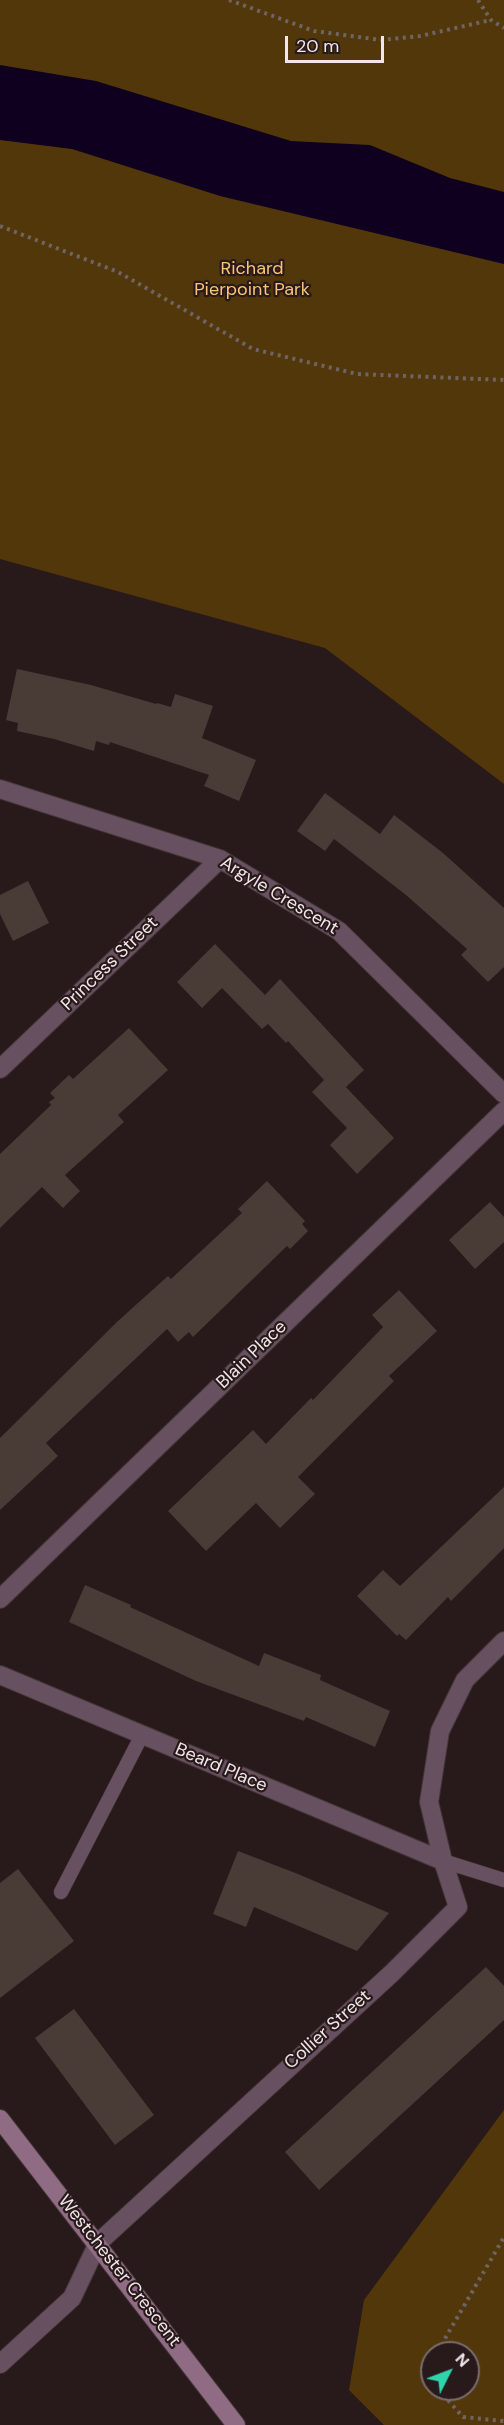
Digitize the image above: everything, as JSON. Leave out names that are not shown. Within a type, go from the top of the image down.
[{"type":"main road","name":"Westchester Crescent","points":[[0,2119],[98,2243],[236,2425]]},
{"type":"street","name":"Argyle Crescent","points":[[0,789],[220,859],[339,931],[504,1094]]},
{"type":"street","name":"Princess Street","points":[[0,1069],[220,859]]},
{"type":"street","name":"Blain Place","points":[[0,1599],[504,1112]]},
{"type":"street","name":"Collier Street","points":[[0,2364],[72,2298],[98,2243],[392,1973],[458,1907],[443,1861],[429,1802],[440,1731],[465,1680],[504,1641]]},
{"type":"street","name":"Beard Place","points":[[0,1675],[443,1861]]},
{"type":"lane","points":[[61,1892],[142,1735]]},
{"type":"lane","points":[[443,1861],[504,1880]]},
{"type":"path","points":[[229,0],[314,31],[381,40],[420,36],[491,20]]},
{"type":"path","points":[[477,0],[491,20],[504,28]]},
{"type":"path","points":[[0,226],[118,272],[253,349],[357,374],[504,380]]},
{"type":"path","points":[[444,2341],[504,2237]]},
{"type":"path","points":[[449,2401],[463,2417],[504,2421]]},
{"type":"green space","name":"Richard Pierpoint Park","points":[[0,0],[504,0],[504,784],[325,648],[0,559]]},
{"type":"green space","points":[[504,2110],[504,2425],[384,2425],[349,2390],[364,2300]]},
{"type":"shaded area","points":[[0,65],[96,81],[291,141],[370,145],[450,178],[504,192],[504,264],[220,196],[72,149],[0,140]]},
{"type":"building","points":[[17,669],[91,685],[171,707],[175,694],[213,706],[202,738],[256,760],[239,801],[204,786],[209,775],[110,742],[109,745],[96,741],[94,751],[17,731],[18,723],[6,720]]},
{"type":"building","points":[[325,793],[380,834],[394,815],[443,853],[504,908],[504,967],[488,982],[461,955],[467,949],[406,895],[334,839],[325,851],[297,831]]},
{"type":"building","points":[[28,881],[49,923],[13,941],[0,914],[0,895]]},
{"type":"building","points":[[215,944],[265,995],[280,979],[364,1070],[346,1087],[394,1138],[357,1174],[330,1145],[347,1128],[312,1092],[324,1080],[288,1041],[286,1043],[268,1024],[262,1029],[222,988],[202,1008],[177,982]]},
{"type":"building","points":[[129,1028],[168,1070],[118,1115],[124,1122],[65,1175],[80,1191],[63,1208],[42,1187],[0,1228],[0,1154],[51,1105],[49,1102],[55,1098],[50,1093],[69,1075],[73,1079]]},
{"type":"building","points":[[267,1181],[305,1221],[302,1224],[308,1231],[290,1249],[287,1246],[193,1337],[189,1332],[178,1342],[167,1329],[46,1443],[58,1456],[0,1510],[0,1438],[118,1321],[168,1276],[171,1279],[242,1213],[238,1209]]},
{"type":"building","points":[[490,1202],[504,1217],[504,1242],[475,1269],[449,1240]]},
{"type":"building","points":[[399,1290],[437,1331],[389,1376],[394,1381],[298,1477],[315,1494],[280,1528],[256,1503],[206,1551],[168,1511],[253,1430],[266,1444],[311,1398],[313,1400],[383,1327],[372,1315]]},
{"type":"building","points":[[504,1487],[504,1548],[451,1601],[448,1597],[406,1640],[399,1634],[397,1636],[357,1596],[383,1570],[400,1586]]},
{"type":"building","points":[[85,1585],[259,1666],[264,1653],[321,1675],[320,1680],[390,1711],[375,1747],[306,1717],[304,1721],[196,1681],[69,1622]]},
{"type":"building","points":[[238,1851],[389,1913],[357,1951],[254,1907],[246,1927],[213,1914]]},
{"type":"building","points":[[18,1869],[74,1941],[0,1998],[0,1883]]},
{"type":"building","points":[[486,1967],[504,1986],[504,2020],[319,2190],[285,2152]]},
{"type":"building","points":[[74,2009],[154,2115],[115,2145],[35,2038]]}]
